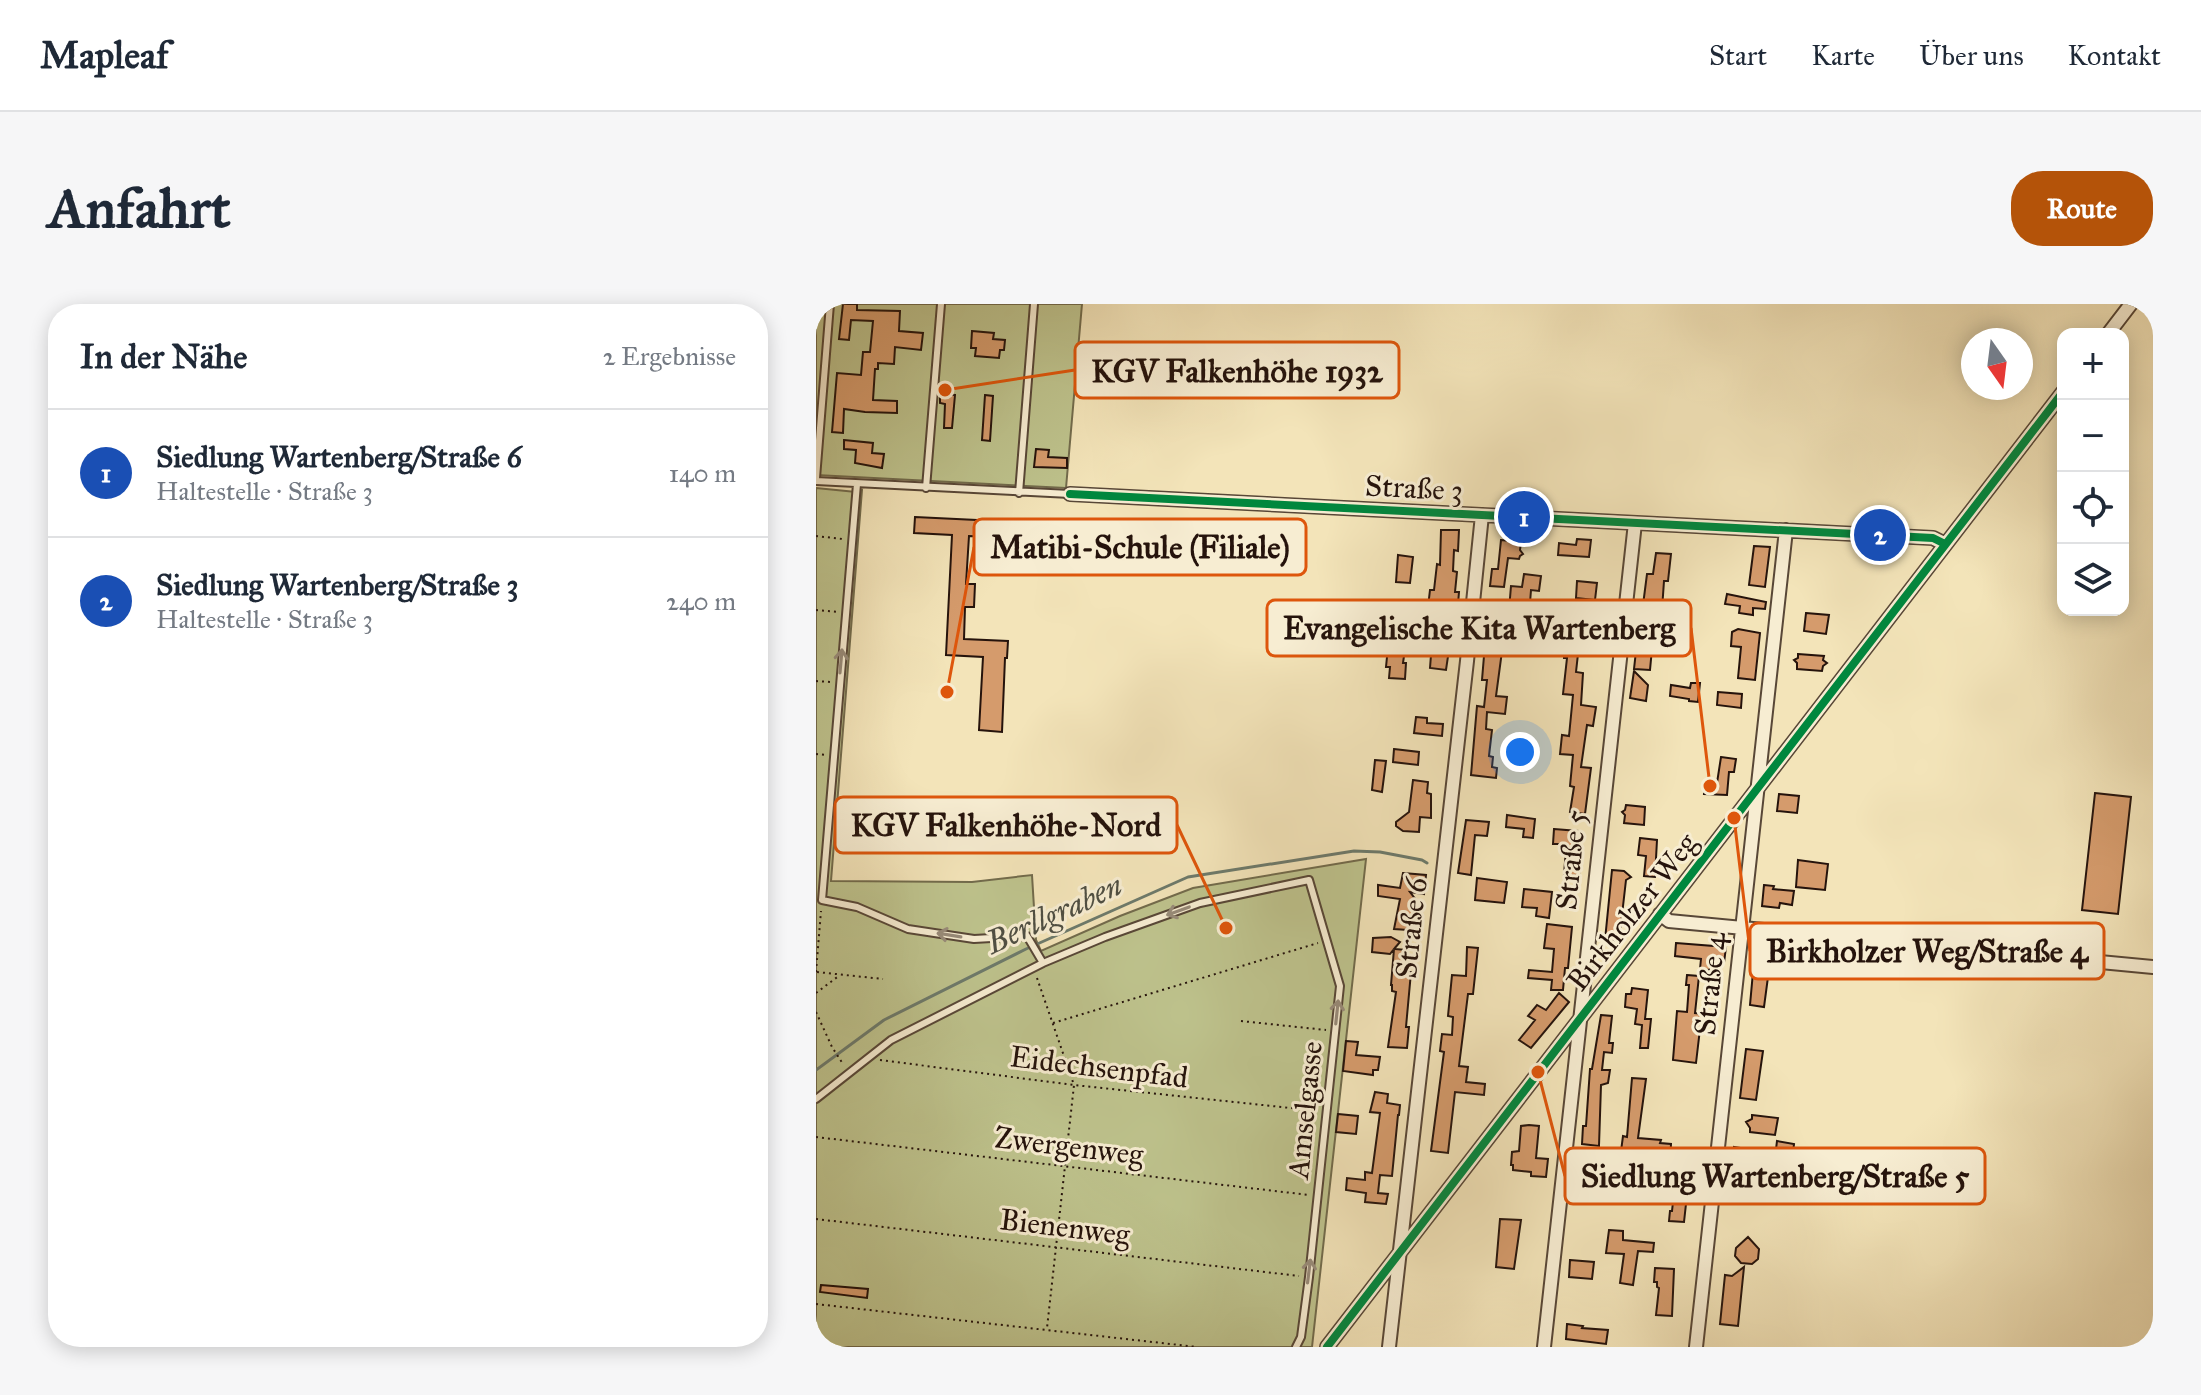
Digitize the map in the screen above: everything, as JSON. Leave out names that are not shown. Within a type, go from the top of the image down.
[{"type":"street","points":[[2113,328],[2131,304]]},
{"type":"street","name":"Birkholzer Weg","points":[[1327,1347],[2057,400]]},
{"type":"street","name":"Straße 3","points":[[1070,494],[1933,538],[1945,544]]},
{"type":"street","name":"Straße 6","points":[[1389,1347],[1482,515]]},
{"type":"street","name":"Straße 5","points":[[1544,1347],[1635,523]]},
{"type":"street","name":"Straße 4","points":[[1696,1347],[1786,530]]},
{"type":"street","points":[[1660,914],[1669,921],[1743,929],[2153,967]]},
{"type":"lane","points":[[816,480],[830,304]]},
{"type":"lane","points":[[926,488],[941,304]]},
{"type":"lane","points":[[1019,493],[1034,304]]},
{"type":"lane","name":"Straße 3","points":[[816,480],[1070,494]]},
{"type":"lane","points":[[816,1099],[891,1040],[1043,963],[1027,936],[974,939],[908,929],[857,907],[822,900],[857,484]]},
{"type":"lane","name":"Amselgasse","points":[[1043,963],[1200,903],[1309,880],[1340,986],[1309,1277],[1301,1337],[1296,1347]]},
{"type":"path","points":[[816,536],[853,540]]},
{"type":"path","points":[[816,610],[845,613]]},
{"type":"path","points":[[816,681],[840,683]]},
{"type":"path","points":[[822,900],[816,972],[883,979]]},
{"type":"path","points":[[1053,1023],[1326,941]]},
{"type":"path","points":[[1033,968],[1074,1085],[1047,1330]]},
{"type":"path","points":[[816,993],[841,975]]},
{"type":"path","points":[[816,1012],[832,1047],[850,1073]]},
{"type":"path","points":[[1241,1021],[1335,1030]]},
{"type":"path","points":[[816,1304],[1197,1347]]},
{"type":"green space","points":[[816,304],[1082,304],[1066,488],[816,475]]},
{"type":"green space","points":[[816,488],[862,490],[831,881],[972,882],[1032,875],[1036,940],[1041,951],[1193,888],[1366,859],[1312,1347],[816,1347]]},
{"type":"building","points":[[843,304],[857,304],[857,310],[900,311],[899,331],[923,333],[921,350],[895,347],[894,364],[878,363],[878,369],[875,369],[873,400],[897,401],[897,413],[844,409],[843,433],[832,432],[837,373],[861,375],[863,352],[870,352],[873,321],[851,320],[849,340],[839,339]]},
{"type":"building","points":[[972,331],[994,333],[993,339],[1005,340],[999,358],[975,356],[976,348],[971,348]]},
{"type":"building","points":[[940,394],[955,395],[952,428],[944,428],[945,404],[940,403]]},
{"type":"building","points":[[985,395],[993,396],[990,441],[982,440]]},
{"type":"building","points":[[844,440],[873,443],[872,453],[884,454],[882,468],[855,463],[856,450],[844,449]]},
{"type":"building","points":[[1036,449],[1049,450],[1048,457],[1067,458],[1067,468],[1034,467]]},
{"type":"building","points":[[915,517],[997,521],[996,537],[969,536],[966,584],[975,584],[974,607],[965,607],[964,639],[1008,641],[1002,732],[979,730],[983,657],[946,655],[952,535],[914,533]]},
{"type":"building","points":[[1441,530],[1459,530],[1453,571],[1457,572],[1455,592],[1459,592],[1457,616],[1454,616],[1446,670],[1430,668],[1432,642],[1424,641],[1430,590],[1434,590],[1437,564],[1440,565]]},
{"type":"building","points":[[1577,539],[1591,540],[1589,557],[1558,555],[1559,543],[1576,545]]},
{"type":"building","points":[[1501,540],[1521,542],[1523,554],[1519,559],[1508,558],[1504,587],[1490,586],[1492,569],[1498,569]]},
{"type":"building","points":[[1754,546],[1770,547],[1765,587],[1749,585]]},
{"type":"building","points":[[1656,553],[1671,554],[1668,581],[1664,581],[1660,638],[1653,638],[1650,670],[1634,669],[1636,651],[1641,651],[1647,605],[1643,605],[1647,574],[1653,574]]},
{"type":"building","points":[[1398,555],[1413,557],[1410,583],[1396,582]]},
{"type":"building","points":[[1524,574],[1541,576],[1539,591],[1531,590],[1526,654],[1502,651],[1496,696],[1507,697],[1505,714],[1487,712],[1486,729],[1492,730],[1489,756],[1493,757],[1492,767],[1497,768],[1496,778],[1471,775],[1477,706],[1484,707],[1487,680],[1482,680],[1486,632],[1507,634],[1511,586],[1522,587]]},
{"type":"building","points":[[1577,581],[1597,583],[1595,600],[1576,598]]},
{"type":"building","points":[[1727,594],[1766,602],[1765,609],[1753,608],[1753,615],[1739,613],[1740,606],[1725,604]]},
{"type":"building","points":[[1806,613],[1829,615],[1826,634],[1804,631]]},
{"type":"building","points":[[1738,629],[1760,633],[1755,680],[1738,678],[1741,647],[1731,646],[1732,632]]},
{"type":"building","points":[[1565,639],[1575,640],[1574,645],[1579,645],[1576,672],[1583,673],[1581,705],[1596,707],[1593,726],[1587,725],[1581,767],[1591,768],[1585,814],[1570,812],[1574,787],[1570,786],[1573,755],[1560,754],[1562,735],[1569,736],[1573,695],[1563,694],[1567,658],[1564,658]]},
{"type":"building","points":[[1388,647],[1398,650],[1397,655],[1404,656],[1405,679],[1389,678],[1390,667],[1386,667]]},
{"type":"building","points":[[1798,654],[1824,656],[1823,660],[1827,663],[1822,671],[1797,669],[1794,660]]},
{"type":"building","points":[[1634,671],[1648,685],[1646,701],[1630,698]]},
{"type":"building","points":[[1691,683],[1700,683],[1698,702],[1670,696],[1671,685],[1690,688]]},
{"type":"building","points":[[1718,692],[1742,694],[1741,708],[1717,705]]},
{"type":"building","points":[[1416,717],[1427,718],[1427,723],[1443,724],[1442,736],[1414,733]]},
{"type":"building","points":[[1394,749],[1419,752],[1418,765],[1393,762]]},
{"type":"building","points":[[1721,757],[1736,759],[1734,772],[1729,772],[1727,795],[1704,794],[1705,782],[1717,783]]},
{"type":"building","points":[[1375,760],[1386,761],[1382,792],[1372,790]]},
{"type":"building","points":[[1413,780],[1428,782],[1427,793],[1431,794],[1431,818],[1420,817],[1419,832],[1403,831],[1396,826],[1396,822],[1409,812]]},
{"type":"building","points":[[2095,793],[2131,797],[2118,914],[2082,910]]},
{"type":"building","points":[[1779,794],[1799,796],[1797,813],[1777,811]]},
{"type":"building","points":[[1626,805],[1645,807],[1644,825],[1624,823],[1625,815],[1622,812]]},
{"type":"building","points":[[1507,815],[1535,819],[1533,838],[1523,837],[1524,829],[1506,827]]},
{"type":"building","points":[[1466,820],[1489,822],[1487,836],[1475,835],[1471,875],[1458,873]]},
{"type":"building","points":[[1554,829],[1578,831],[1578,855],[1581,855],[1579,876],[1564,875],[1566,849],[1560,849],[1560,844],[1553,844]]},
{"type":"building","points":[[1640,838],[1657,840],[1655,877],[1644,876],[1646,856],[1638,855]]},
{"type":"building","points":[[1798,860],[1828,864],[1825,890],[1796,887]]},
{"type":"building","points":[[1612,870],[1624,871],[1631,877],[1626,880],[1619,941],[1605,940]]},
{"type":"building","points":[[1403,873],[1426,875],[1424,894],[1410,892],[1423,909],[1419,923],[1409,922],[1408,930],[1394,929],[1400,899],[1378,896],[1378,885],[1400,888]]},
{"type":"building","points":[[1477,878],[1507,882],[1504,903],[1475,900]]},
{"type":"building","points":[[1764,885],[1794,891],[1792,905],[1780,903],[1779,908],[1762,906]]},
{"type":"building","points":[[1524,889],[1552,892],[1549,918],[1536,916],[1537,908],[1522,907]]},
{"type":"building","points":[[1547,924],[1572,927],[1563,990],[1551,990],[1552,980],[1528,978],[1529,970],[1552,972],[1554,949],[1544,948]]},
{"type":"building","points":[[1391,937],[1400,942],[1390,954],[1372,952],[1373,938]]},
{"type":"building","points":[[1676,943],[1726,947],[1724,963],[1710,962],[1710,970],[1700,969],[1701,959],[1675,956]]},
{"type":"building","points":[[1758,946],[1772,947],[1764,1007],[1750,1005],[1755,950]]},
{"type":"building","points":[[1467,947],[1478,948],[1473,994],[1468,994],[1459,1066],[1468,1067],[1466,1082],[1485,1084],[1484,1095],[1455,1092],[1448,1153],[1431,1151],[1444,1052],[1440,1051],[1442,1034],[1452,1035],[1453,1017],[1448,1016],[1452,975],[1466,976]]},
{"type":"building","points":[[1394,949],[1407,950],[1405,971],[1411,972],[1407,1048],[1388,1047],[1396,992],[1392,991],[1391,985]]},
{"type":"building","points":[[1687,975],[1699,976],[1695,1013],[1704,1014],[1696,1063],[1673,1060],[1677,1011],[1687,1012]]},
{"type":"building","points":[[1632,988],[1648,990],[1645,1019],[1651,1019],[1648,1048],[1640,1048],[1642,1025],[1635,1024],[1637,1009],[1625,1007],[1626,994],[1631,994]]},
{"type":"building","points":[[1559,993],[1569,1002],[1531,1048],[1519,1040],[1535,1020],[1528,1016],[1537,1005],[1546,1010]]},
{"type":"building","points":[[1601,1015],[1612,1016],[1609,1043],[1613,1043],[1612,1053],[1604,1052],[1602,1070],[1610,1070],[1608,1083],[1601,1085],[1599,1146],[1582,1144],[1590,1069]]},
{"type":"building","points":[[1346,1041],[1358,1042],[1356,1055],[1380,1057],[1378,1070],[1373,1070],[1373,1075],[1343,1071]]},
{"type":"building","points":[[1746,1049],[1763,1051],[1756,1100],[1740,1098]]},
{"type":"building","points":[[1632,1078],[1646,1079],[1638,1138],[1671,1144],[1670,1161],[1658,1160],[1659,1154],[1621,1151],[1623,1136],[1627,1137]]},
{"type":"building","points":[[1375,1092],[1388,1094],[1387,1103],[1400,1105],[1392,1176],[1380,1175],[1378,1193],[1388,1194],[1386,1204],[1365,1202],[1366,1193],[1346,1190],[1347,1178],[1365,1180],[1365,1172],[1372,1173],[1380,1113],[1370,1112]]},
{"type":"building","points":[[1338,1114],[1358,1116],[1356,1134],[1336,1132]]},
{"type":"building","points":[[1752,1115],[1778,1118],[1775,1135],[1750,1132],[1746,1122],[1752,1119]]},
{"type":"building","points":[[1521,1126],[1539,1126],[1536,1158],[1548,1159],[1546,1177],[1513,1170],[1511,1165],[1512,1152],[1519,1151]]},
{"type":"building","points":[[1777,1141],[1794,1144],[1791,1169],[1774,1166]]},
{"type":"building","points":[[1734,1147],[1754,1150],[1749,1198],[1732,1197]]},
{"type":"building","points":[[1671,1176],[1695,1179],[1693,1195],[1687,1195],[1684,1222],[1669,1221],[1674,1193],[1669,1193]]},
{"type":"building","points":[[1500,1219],[1521,1220],[1514,1269],[1496,1267]]},
{"type":"building","points":[[1609,1230],[1623,1231],[1623,1240],[1654,1243],[1653,1252],[1638,1251],[1633,1285],[1620,1283],[1624,1254],[1606,1253]]},
{"type":"building","points":[[1748,1237],[1759,1249],[1758,1259],[1752,1264],[1741,1263],[1735,1256],[1736,1248]]},
{"type":"building","points":[[1570,1260],[1594,1262],[1592,1279],[1569,1277]]},
{"type":"building","points":[[1744,1267],[1738,1326],[1720,1324],[1725,1275],[1732,1276]]},
{"type":"building","points":[[1655,1268],[1674,1269],[1672,1316],[1656,1315],[1659,1288],[1654,1282]]},
{"type":"building","points":[[821,1285],[868,1289],[867,1298],[820,1292]]},
{"type":"building","points":[[1567,1324],[1608,1330],[1606,1344],[1566,1339]]},
{"type":"waterway","name":"Berllgraben","points":[[816,1070],[884,1020],[1026,949],[1188,877],[1354,851],[1380,852],[1427,863]]},
{"type":"cycle path","points":[[1327,1347],[2057,400]]},
{"type":"cycle path","points":[[1070,494],[1933,538],[1945,544]]},
{"type":"place","name":"KGV Falkenhöhe 1932","points":[[945,390]]},
{"type":"place","name":"Siedlung Wartenberg/Straße 6","points":[[1524,517]]},
{"type":"place","name":"Siedlung Wartenberg/Straße 3","points":[[1880,535]]},
{"type":"place","name":"Matibi-Schule (Filiale)","points":[[947,692]]},
{"type":"place","name":"Evangelische Kita Wartenberg","points":[[1710,786]]},
{"type":"place","name":"Birkholzer Weg/Straße 4","points":[[1734,818]]},
{"type":"place","name":"KGV Falkenhöhe-Nord","points":[[1226,928]]},
{"type":"place","name":"Siedlung Wartenberg/Straße 5","points":[[1538,1072]]}]
